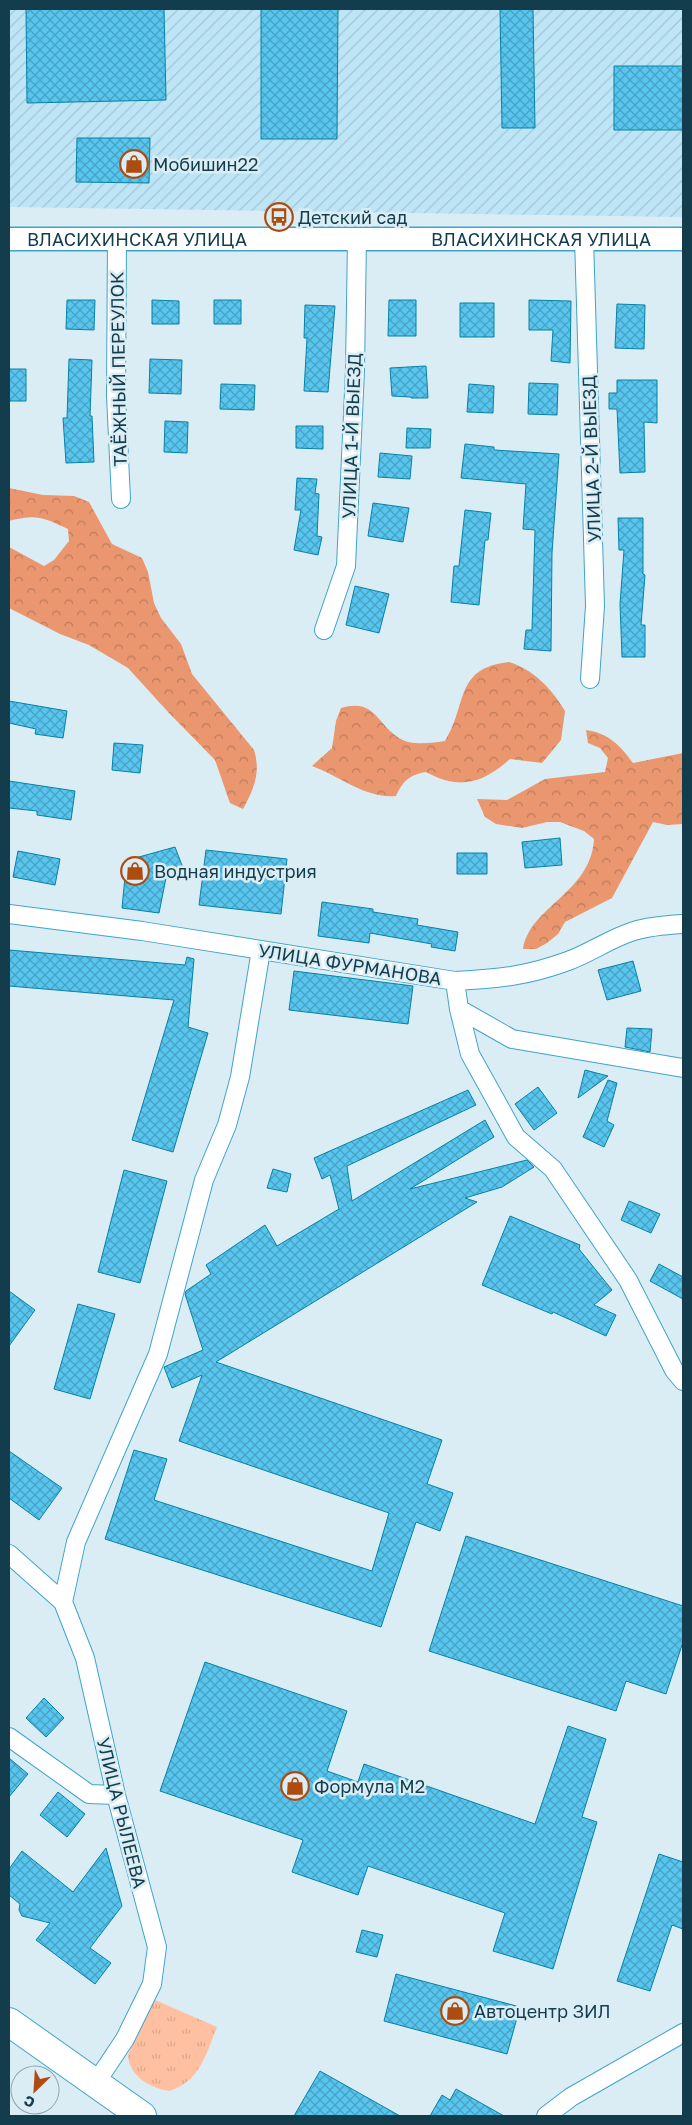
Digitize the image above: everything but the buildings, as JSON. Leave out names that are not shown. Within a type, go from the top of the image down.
[{"type":"main road","points":[[9,2022],[142,2116]]},
{"type":"street","name":"УЛИЦА 1-Й ВЫЕЗД","points":[[324,630],[346,566],[357,238]]},
{"type":"street","name":"УЛИЦА 2-Й ВЫЕЗД","points":[[584,238],[595,606],[590,679]]},
{"type":"street","name":"ВЛАСИХИНСКАЯ УЛИЦА","points":[[9,239],[683,239]]},
{"type":"street","name":"ТАЁЖНЫЙ ПЕРЕУЛОК","points":[[116,239],[116,396],[121,499]]},
{"type":"street","name":"УЛИЦА ФУРМАНОВА","points":[[9,914],[260,950],[456,981],[506,979],[532,973],[569,961],[634,931],[660,925],[683,924]]},
{"type":"street","points":[[63,1602],[76,1542],[158,1354],[204,1180],[227,1124],[240,1077],[260,950]]},
{"type":"street","points":[[456,981],[459,1009],[470,1054],[516,1137],[553,1169],[628,1280],[674,1370],[683,1381]]},
{"type":"street","points":[[459,1009],[512,1039],[683,1068]]},
{"type":"street","name":"УЛИЦА РЫЛЕЕВА","points":[[9,1554],[63,1602],[85,1658],[116,1795],[157,1947],[152,1984],[125,2039],[95,2084]]},
{"type":"street","points":[[9,1737],[89,1794],[116,1795]]},
{"type":"street","points":[[546,2116],[571,2097],[680,2041]]},
{"type":"shaded area","points":[[9,9],[683,9],[683,217],[9,207]]},
{"type":"green space","points":[[9,488],[43,495],[74,496],[89,502],[112,544],[142,558],[148,572],[154,603],[161,618],[181,644],[192,674],[254,750],[257,766],[255,780],[243,809],[230,803],[215,760],[128,668],[89,645],[60,634],[9,608],[9,547],[44,566],[54,560],[69,541],[68,529],[45,519],[33,517],[9,521]]},
{"type":"green space","points":[[509,662],[534,675],[548,687],[565,711],[561,740],[542,763],[510,759],[490,774],[470,782],[449,781],[426,772],[420,773],[407,780],[401,786],[396,796],[374,794],[312,766],[332,748],[336,721],[341,708],[361,706],[368,709],[391,732],[404,741],[422,743],[445,741],[465,690],[471,680],[479,672],[491,666]]},
{"type":"green space","points":[[586,730],[601,734],[613,741],[633,763],[683,753],[683,824],[667,825],[653,822],[612,898],[565,922],[558,934],[547,943],[536,949],[523,949],[528,934],[537,921],[583,873],[590,857],[594,839],[584,831],[560,822],[547,822],[522,828],[496,824],[485,817],[477,799],[507,800],[545,779],[605,772],[608,758],[600,748],[588,743]]},
{"type":"green space","points":[[153,1999],[217,2027],[205,2057],[195,2074],[180,2087],[169,2091],[155,2087],[142,2080],[136,2075],[129,2062],[128,2055]]},
{"type":"place","name":"Мобишин22","points":[[134,164]]},
{"type":"place","name":"Детский сад","points":[[279,217]]},
{"type":"place","name":"Водная индустрия","points":[[135,871]]},
{"type":"place","name":"Формула М2","points":[[295,1786]]},
{"type":"place","name":"Автоцентр ЗИЛ","points":[[455,2011]]}]
